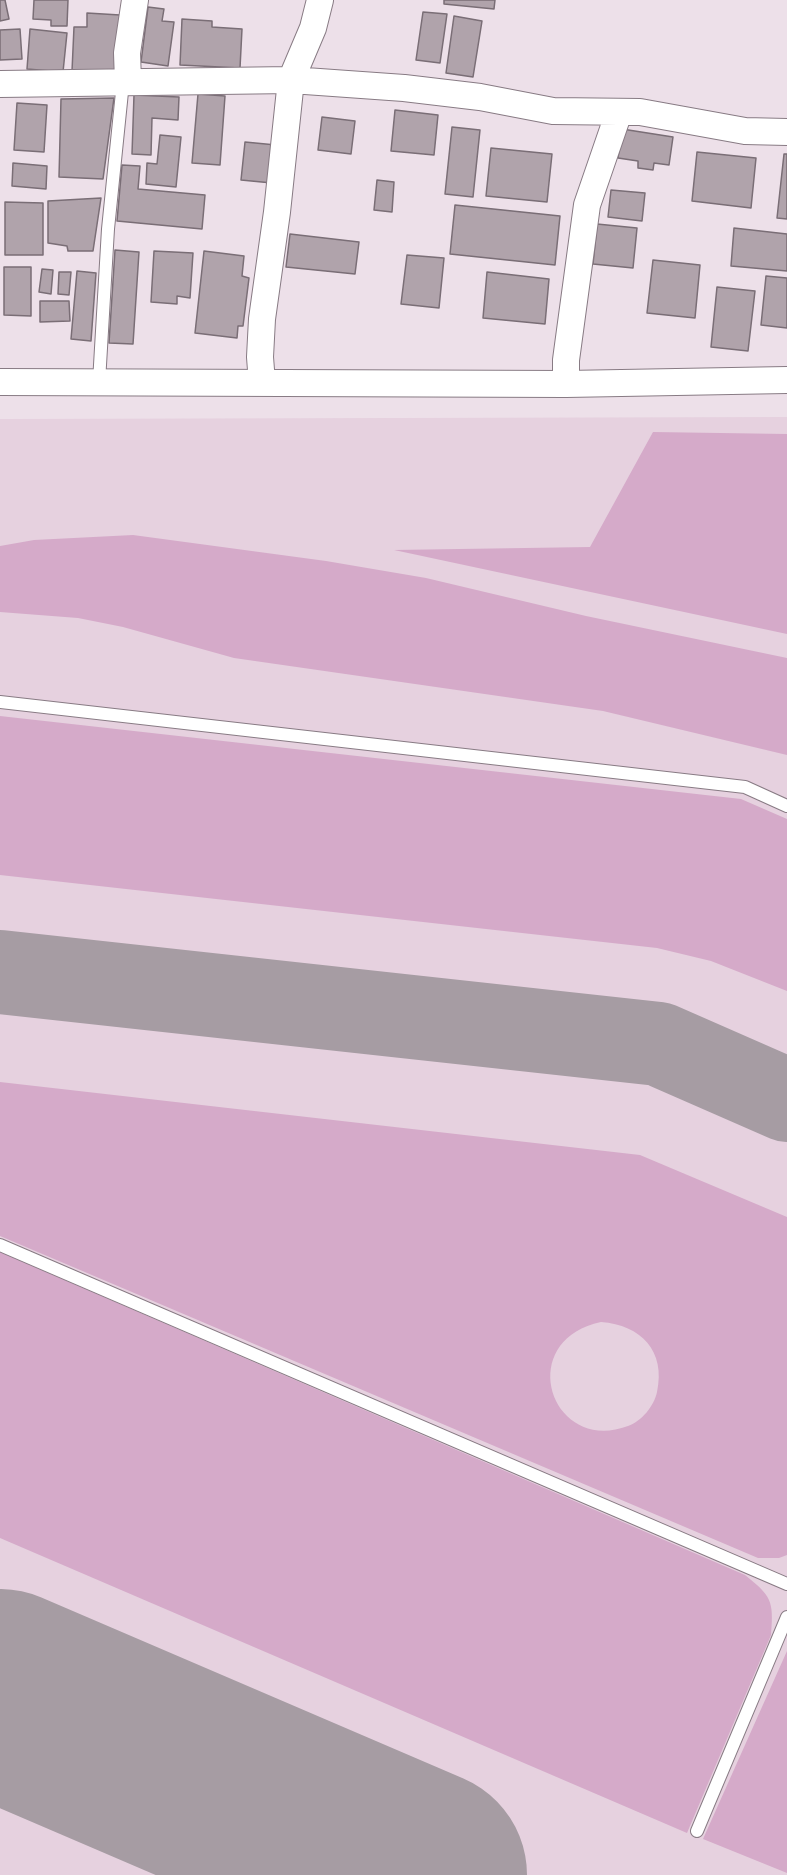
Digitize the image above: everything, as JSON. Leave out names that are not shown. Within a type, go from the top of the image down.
[{"type":"street","points":[[128,81],[128,53],[135,0]]},
{"type":"street","points":[[262,383],[260,357],[262,319],[291,80],[313,28],[320,0]]},
{"type":"street","points":[[0,84],[291,80],[404,88],[480,97],[553,111],[640,112],[745,131],[787,132]]},
{"type":"street","points":[[566,384],[566,360],[587,205],[619,112]]},
{"type":"street","points":[[0,382],[566,384],[787,380]]},
{"type":"lane","points":[[99,382],[108,229],[122,92],[128,81]]},
{"type":"lane","points":[[0,702],[745,788],[787,806]]},
{"type":"lane","points":[[0,1245],[787,1584]]},
{"type":"lane","points":[[697,1831],[787,1617]]},
{"type":"shaded area","points":[[787,417],[787,1875],[0,1875],[0,419]]},
{"type":"shaded area","points":[[653,432],[787,434],[787,634],[394,550],[590,547]]},
{"type":"shaded area","points":[[133,535],[326,561],[426,578],[586,616],[787,658],[787,755],[603,711],[234,658],[123,627],[78,618],[0,612],[0,546],[34,540]]},
{"type":"shaded area","points":[[0,716],[741,799],[787,819],[787,991],[711,961],[657,948],[0,875]]},
{"type":"shaded area","points":[[0,1082],[640,1155],[787,1217],[787,1555],[779,1558],[758,1558],[0,1236]],"holes":[[[601,1322],[628,1328],[647,1343],[658,1364],[659,1377],[657,1392],[643,1417],[628,1426],[601,1431],[579,1425],[562,1411],[553,1392],[551,1371],[557,1350],[574,1333]]]},
{"type":"shaded area","points":[[0,1252],[745,1575],[754,1582],[765,1594],[771,1606],[771,1635],[687,1833],[0,1538]]},
{"type":"shaded area","points":[[787,1651],[787,1873],[703,1839]]},
{"type":"building","points":[[0,0],[5,0],[9,19],[0,21]]},
{"type":"building","points":[[34,0],[68,0],[67,26],[51,26],[51,20],[33,19]]},
{"type":"building","points":[[444,0],[495,0],[494,9],[444,4]]},
{"type":"building","points":[[148,7],[164,9],[162,21],[174,22],[168,66],[141,62]]},
{"type":"building","points":[[423,12],[447,14],[440,63],[416,60]]},
{"type":"building","points":[[87,13],[120,15],[117,73],[72,71],[74,27],[87,27]]},
{"type":"building","points":[[454,16],[482,21],[473,77],[446,73]]},
{"type":"building","points":[[182,19],[212,21],[212,27],[242,29],[240,68],[180,65]]},
{"type":"building","points":[[20,29],[22,59],[0,60],[0,30]]},
{"type":"building","points":[[30,29],[67,33],[63,72],[27,69]]},
{"type":"building","points":[[198,94],[225,96],[220,165],[192,163]]},
{"type":"building","points":[[134,95],[179,97],[178,120],[152,118],[151,155],[132,154]]},
{"type":"building","points":[[114,98],[103,179],[59,177],[61,99]]},
{"type":"building","points":[[17,103],[47,105],[44,152],[14,150]]},
{"type":"building","points":[[395,110],[438,115],[434,155],[391,151]]},
{"type":"building","points":[[322,117],[355,121],[351,154],[318,150]]},
{"type":"building","points":[[452,127],[480,130],[473,197],[445,194]]},
{"type":"building","points":[[622,129],[673,137],[669,165],[654,163],[653,170],[638,168],[638,161],[618,158]]},
{"type":"building","points":[[160,135],[181,137],[176,187],[146,184],[147,163],[157,164]]},
{"type":"building","points":[[245,142],[276,145],[272,183],[241,180]]},
{"type":"building","points":[[491,148],[552,154],[547,202],[486,196]]},
{"type":"building","points":[[697,152],[756,158],[751,208],[692,201]]},
{"type":"building","points":[[784,154],[787,154],[787,219],[777,218]]},
{"type":"building","points":[[13,163],[47,166],[46,189],[12,186]]},
{"type":"building","points":[[122,165],[140,166],[138,189],[205,195],[202,229],[117,221]]},
{"type":"building","points":[[377,180],[394,182],[392,212],[374,210]]},
{"type":"building","points":[[611,190],[645,193],[642,221],[608,217]]},
{"type":"building","points":[[101,198],[93,251],[68,251],[67,246],[48,243],[48,201]]},
{"type":"building","points":[[5,202],[43,203],[43,255],[5,255]]},
{"type":"building","points":[[455,205],[560,216],[555,265],[450,254]]},
{"type":"building","points":[[597,224],[637,228],[633,268],[593,264]]},
{"type":"building","points":[[734,228],[787,234],[787,271],[731,266]]},
{"type":"building","points":[[290,234],[359,242],[355,274],[286,267]]},
{"type":"building","points":[[115,250],[139,252],[133,344],[109,343]]},
{"type":"building","points":[[154,251],[193,253],[190,298],[177,296],[177,304],[151,302]]},
{"type":"building","points":[[204,251],[244,256],[242,276],[249,278],[243,326],[238,326],[237,338],[195,333]]},
{"type":"building","points":[[407,255],[444,258],[439,308],[401,304]]},
{"type":"building","points":[[653,260],[700,265],[695,318],[647,313]]},
{"type":"building","points":[[4,267],[31,267],[31,316],[4,315]]},
{"type":"building","points":[[42,269],[53,270],[51,294],[39,292]]},
{"type":"building","points":[[77,271],[96,273],[91,341],[71,339]]},
{"type":"building","points":[[59,272],[71,272],[69,295],[58,294]]},
{"type":"building","points":[[487,272],[549,279],[545,324],[483,318]]},
{"type":"building","points":[[766,276],[787,278],[787,328],[761,325]]},
{"type":"building","points":[[717,287],[755,291],[748,351],[711,347]]},
{"type":"building","points":[[40,301],[69,301],[70,321],[40,322]]},
{"type":"taxiway","points":[[0,972],[659,1044],[787,1100]]},
{"type":"runway","points":[[0,1694],[422,1875]]}]
